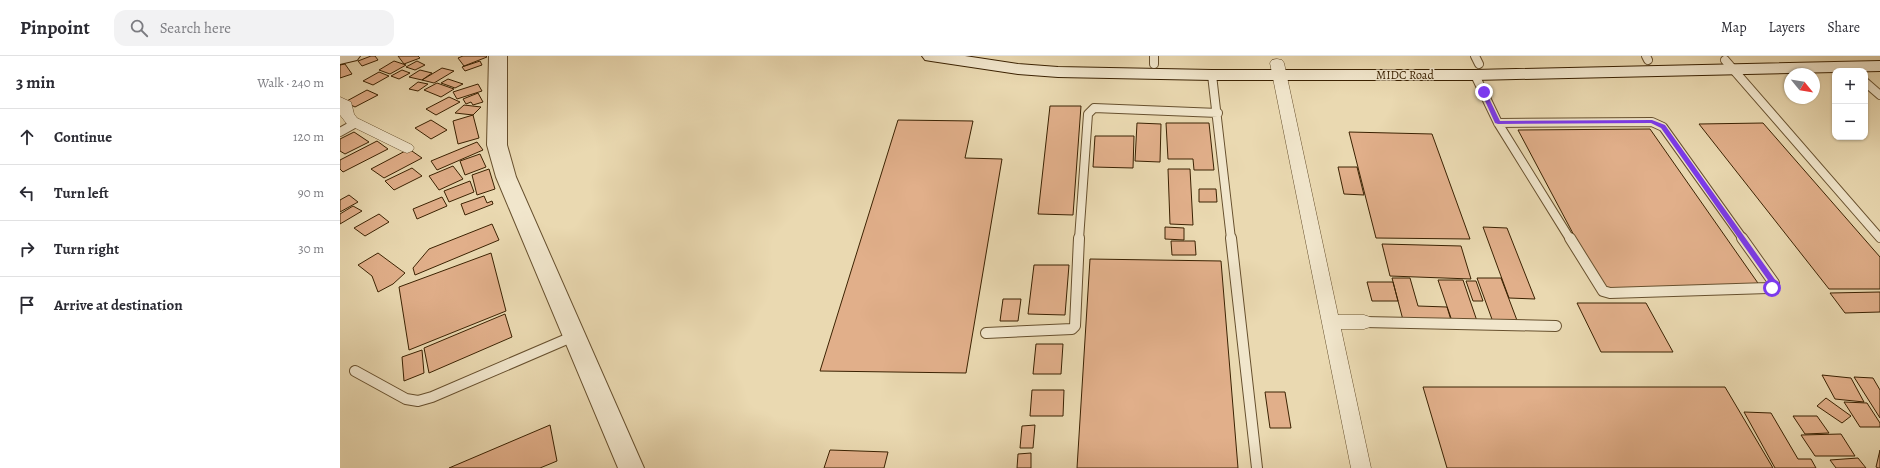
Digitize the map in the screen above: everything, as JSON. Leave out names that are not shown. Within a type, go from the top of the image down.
[{"type":"main road","points":[[340,59],[351,56]]},
{"type":"main road","points":[[498,56],[497,145],[506,178],[631,468]]},
{"type":"main road","name":"MIDC Road","points":[[931,56],[1018,69],[1058,72],[1212,75],[1278,69],[1477,65],[1880,66]]},
{"type":"main road","name":"MIDC Road","points":[[1008,56],[1061,61],[1154,60],[1278,69]]},
{"type":"main road","name":"MIDC Road","points":[[1477,65],[1647,58],[1730,65]]},
{"type":"street","points":[[1278,69],[1361,468]]},
{"type":"street","points":[[340,101],[346,105],[349,118],[356,123],[407,148]]},
{"type":"street","points":[[1330,322],[1364,322]]},
{"type":"lane","points":[[1477,65],[1498,123],[1603,291],[1610,293],[1752,289],[1772,288],[1774,286],[1774,282],[1686,159],[1663,127],[1658,124],[1652,122],[1498,123]]},
{"type":"lane","points":[[1730,65],[1880,238]]},
{"type":"lane","points":[[1212,75],[1218,113],[1257,468]]},
{"type":"lane","points":[[1868,85],[1880,95]]},
{"type":"lane","points":[[986,333],[1072,329],[1075,326],[1080,207],[1088,114],[1094,108],[1100,107],[1218,113]]},
{"type":"lane","points":[[340,132],[356,123]]},
{"type":"lane","points":[[1364,322],[1556,326]]},
{"type":"lane","points":[[355,371],[406,399],[418,401],[432,397],[574,336]]},
{"type":"building","points":[[375,56],[378,60],[362,66],[358,61]]},
{"type":"building","points":[[398,56],[418,56],[420,58],[404,64]]},
{"type":"building","points":[[463,56],[487,57],[464,66],[458,58]]},
{"type":"building","points":[[394,61],[406,65],[390,74],[379,70]]},
{"type":"building","points":[[417,61],[425,65],[415,70],[406,67]]},
{"type":"building","points":[[480,61],[482,65],[465,71],[462,67]]},
{"type":"building","points":[[345,64],[352,74],[340,78],[340,65]]},
{"type":"building","points":[[442,68],[454,71],[434,83],[422,80]]},
{"type":"building","points":[[402,70],[410,73],[399,79],[391,76]]},
{"type":"building","points":[[420,70],[432,73],[422,80],[409,77]]},
{"type":"building","points":[[379,72],[389,76],[373,85],[363,81]]},
{"type":"building","points":[[448,79],[463,84],[455,88],[441,83]]},
{"type":"building","points":[[418,82],[428,84],[418,91],[409,89]]},
{"type":"building","points":[[437,83],[454,89],[441,97],[424,90]]},
{"type":"building","points":[[478,84],[482,91],[457,99],[453,92]]},
{"type":"building","points":[[367,90],[378,95],[355,107],[345,102]]},
{"type":"building","points":[[478,93],[483,102],[473,105],[471,102],[466,104],[463,99]]},
{"type":"building","points":[[449,97],[460,102],[436,115],[426,109]]},
{"type":"building","points":[[464,105],[481,107],[473,115],[455,113]]},
{"type":"building","points":[[1050,106],[1081,106],[1073,215],[1038,214]]},
{"type":"building","points":[[473,115],[479,138],[458,144],[453,121]]},
{"type":"building","points":[[431,120],[447,130],[431,139],[415,128]]},
{"type":"building","points":[[898,120],[973,121],[965,158],[1002,159],[966,373],[820,371]]},
{"type":"building","points":[[1137,123],[1161,124],[1160,162],[1135,161]]},
{"type":"building","points":[[1166,123],[1209,123],[1214,170],[1194,170],[1193,159],[1168,159]]},
{"type":"building","points":[[1763,123],[1880,257],[1880,289],[1829,289],[1699,124]]},
{"type":"building","points":[[1650,129],[1760,286],[1602,288],[1518,130]]},
{"type":"building","points":[[354,132],[369,142],[345,154],[340,151],[340,139]]},
{"type":"building","points":[[1349,132],[1432,134],[1470,239],[1376,238]]},
{"type":"building","points":[[1095,136],[1134,136],[1133,168],[1093,167]]},
{"type":"building","points":[[377,141],[388,149],[343,172],[340,169],[340,160]]},
{"type":"building","points":[[477,142],[483,150],[437,170],[431,161]]},
{"type":"building","points":[[409,149],[422,158],[384,178],[371,169]]},
{"type":"building","points":[[480,154],[486,167],[465,175],[460,161]]},
{"type":"building","points":[[453,166],[463,179],[439,190],[429,176]]},
{"type":"building","points":[[1338,167],[1357,167],[1364,195],[1344,194]]},
{"type":"building","points":[[412,168],[422,176],[394,190],[385,181]]},
{"type":"building","points":[[489,169],[495,189],[477,195],[472,175]]},
{"type":"building","points":[[1168,169],[1190,169],[1193,225],[1170,224]]},
{"type":"building","points":[[470,181],[474,192],[449,202],[444,191]]},
{"type":"building","points":[[1199,189],[1216,189],[1217,202],[1199,202]]},
{"type":"building","points":[[349,195],[358,202],[340,212],[340,200]]},
{"type":"building","points":[[484,196],[487,203],[492,201],[493,204],[465,215],[461,204]]},
{"type":"building","points":[[442,197],[447,206],[417,219],[413,209]]},
{"type":"building","points":[[353,206],[362,211],[340,224],[340,214]]},
{"type":"building","points":[[379,214],[389,222],[365,236],[354,228]]},
{"type":"building","points":[[492,224],[499,240],[415,275],[413,268],[429,249]]},
{"type":"building","points":[[1165,227],[1184,228],[1184,240],[1165,239]]},
{"type":"building","points":[[1483,227],[1507,228],[1535,299],[1509,298]]},
{"type":"building","points":[[1171,241],[1195,241],[1196,255],[1172,255]]},
{"type":"building","points":[[1382,244],[1461,246],[1471,279],[1390,276]]},
{"type":"building","points":[[378,253],[405,273],[393,284],[378,292],[372,276],[358,265]]},
{"type":"building","points":[[491,253],[506,311],[409,350],[399,287]]},
{"type":"building","points":[[1090,259],[1221,261],[1238,468],[1077,468]]},
{"type":"building","points":[[1034,265],[1069,265],[1065,315],[1028,314]]},
{"type":"building","points":[[1392,278],[1410,278],[1418,306],[1447,307],[1451,320],[1403,320]]},
{"type":"building","points":[[1477,278],[1501,278],[1518,323],[1493,322]]},
{"type":"building","points":[[1438,280],[1463,280],[1477,321],[1452,321]]},
{"type":"building","points":[[1466,281],[1476,281],[1483,301],[1473,301]]},
{"type":"building","points":[[1367,282],[1393,282],[1398,301],[1372,301]]},
{"type":"building","points":[[1880,292],[1880,312],[1845,313],[1830,293]]},
{"type":"building","points":[[1003,299],[1021,299],[1018,321],[1000,321]]},
{"type":"building","points":[[1577,303],[1646,303],[1673,352],[1601,352]]},
{"type":"building","points":[[505,314],[512,337],[429,373],[424,348]]},
{"type":"building","points":[[1036,344],[1063,344],[1061,374],[1033,374]]},
{"type":"building","points":[[422,350],[424,373],[404,381],[402,357]]},
{"type":"building","points":[[1822,375],[1851,378],[1864,402],[1835,399]]},
{"type":"building","points":[[1854,377],[1873,378],[1880,390],[1880,418]]},
{"type":"building","points":[[1423,387],[1725,387],[1773,468],[1447,468]]},
{"type":"building","points":[[1032,390],[1064,390],[1063,416],[1030,416]]},
{"type":"building","points":[[1265,392],[1285,392],[1291,428],[1270,428]]},
{"type":"building","points":[[1826,398],[1851,416],[1842,423],[1817,406]]},
{"type":"building","points":[[1844,402],[1867,403],[1880,423],[1880,427],[1860,427]]},
{"type":"building","points":[[1744,412],[1771,413],[1798,459],[1811,459],[1816,468],[1775,468]]},
{"type":"building","points":[[1793,416],[1817,416],[1829,433],[1805,434]]},
{"type":"building","points":[[550,425],[557,461],[540,468],[449,468]]},
{"type":"building","points":[[1035,425],[1033,448],[1020,448],[1022,426]]},
{"type":"building","points":[[1841,434],[1855,456],[1815,456],[1801,435]]},
{"type":"building","points":[[830,450],[888,452],[884,468],[824,468]]},
{"type":"building","points":[[1880,450],[1880,468],[1878,468],[1876,467]]},
{"type":"building","points":[[1031,453],[1031,468],[1017,468],[1018,454]]},
{"type":"building","points":[[1858,458],[1866,468],[1836,468],[1830,460]]},
{"type":"route","points":[[1484,92],[1498,123],[1652,122],[1663,127],[1774,282],[1774,286],[1772,288]]}]
